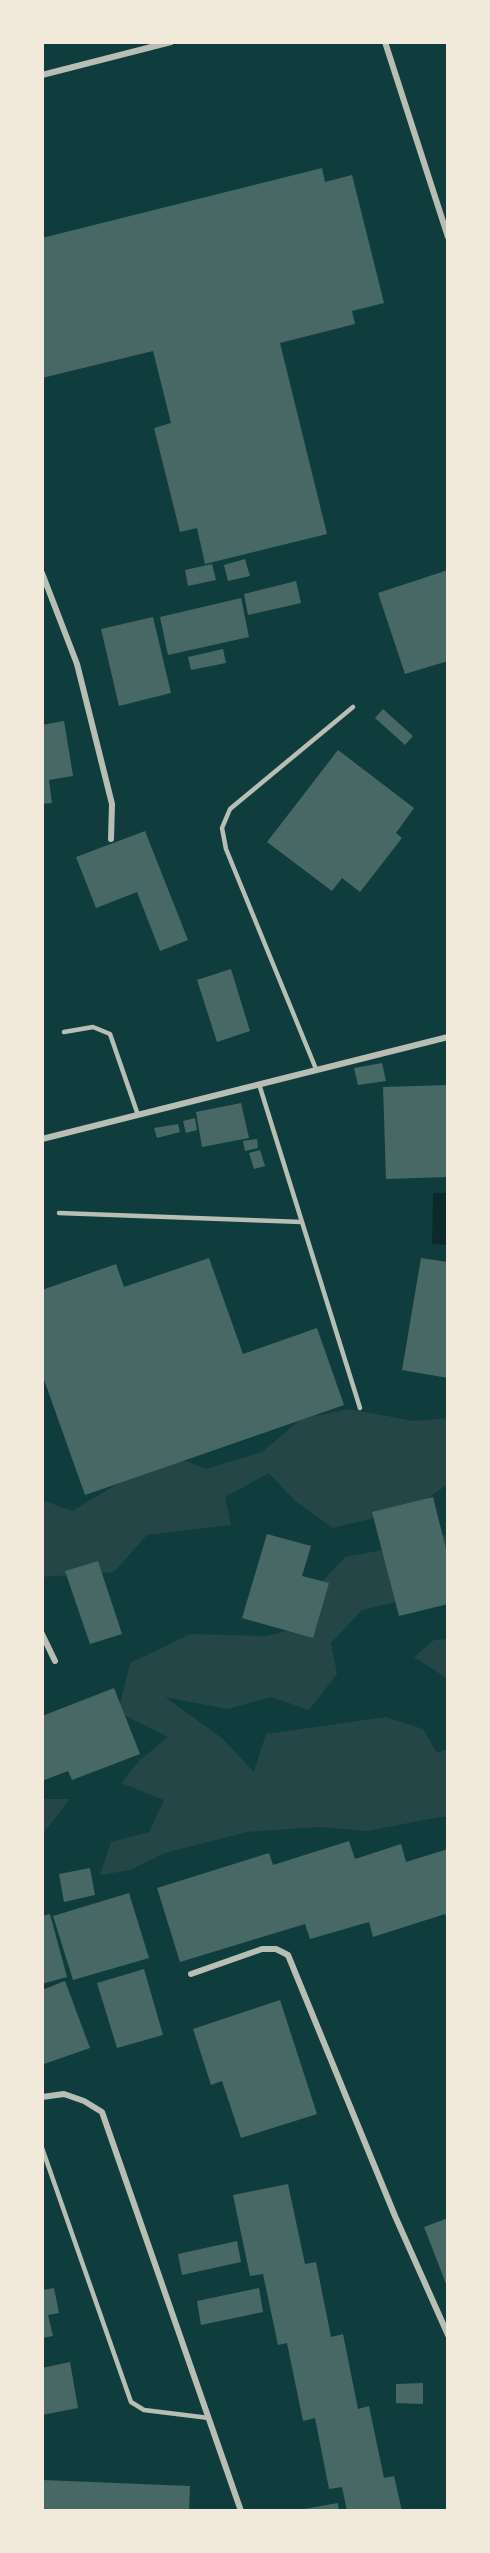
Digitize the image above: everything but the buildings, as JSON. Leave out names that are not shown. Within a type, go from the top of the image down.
[{"type":"street","points":[[42,75],[171,42]]},
{"type":"street","points":[[385,42],[448,237]]},
{"type":"street","points":[[42,573],[77,664],[112,804],[111,839]]},
{"type":"street","points":[[42,1138],[448,1037]]},
{"type":"street","points":[[42,1634],[55,1661]]},
{"type":"street","points":[[191,1974],[262,1949],[276,1949],[288,1956],[395,2216],[448,2335]]},
{"type":"street","points":[[42,2097],[64,2094],[84,2101],[102,2112],[241,2511]]},
{"type":"lane","points":[[316,1069],[226,849],[222,828],[230,809],[352,707]]},
{"type":"lane","points":[[64,1032],[93,1027],[110,1034],[138,1115]]},
{"type":"lane","points":[[259,1084],[360,1408]]},
{"type":"lane","points":[[59,1213],[302,1222]]},
{"type":"lane","points":[[42,2148],[125,2391],[131,2402],[144,2410],[209,2418]]},
{"type":"shaded area","points":[[433,1193],[448,1193],[448,1245],[432,1244]]},
{"type":"shaded area","points":[[349,1409],[414,1421],[448,1418],[448,1484],[414,1508],[333,1528],[294,1500],[269,1473],[225,1497],[231,1525],[147,1535],[114,1572],[42,1577],[42,1500],[72,1511],[168,1454],[206,1469],[262,1452],[301,1419]]},
{"type":"shaded area","points":[[448,1534],[448,1585],[434,1593],[362,1610],[331,1643],[337,1674],[309,1710],[271,1697],[227,1709],[165,1697],[223,1739],[254,1772],[266,1734],[386,1717],[423,1729],[437,1753],[448,1748],[448,1817],[368,1831],[319,1827],[247,1832],[165,1853],[130,1870],[100,1875],[111,1842],[149,1832],[164,1800],[121,1783],[140,1760],[168,1737],[118,1712],[130,1663],[191,1634],[267,1636],[299,1628],[316,1588],[345,1557],[410,1545]]},
{"type":"shaded area","points":[[448,1639],[448,1679],[414,1657],[434,1640]]},
{"type":"shaded area","points":[[42,1799],[70,1799],[42,1835]]}]
